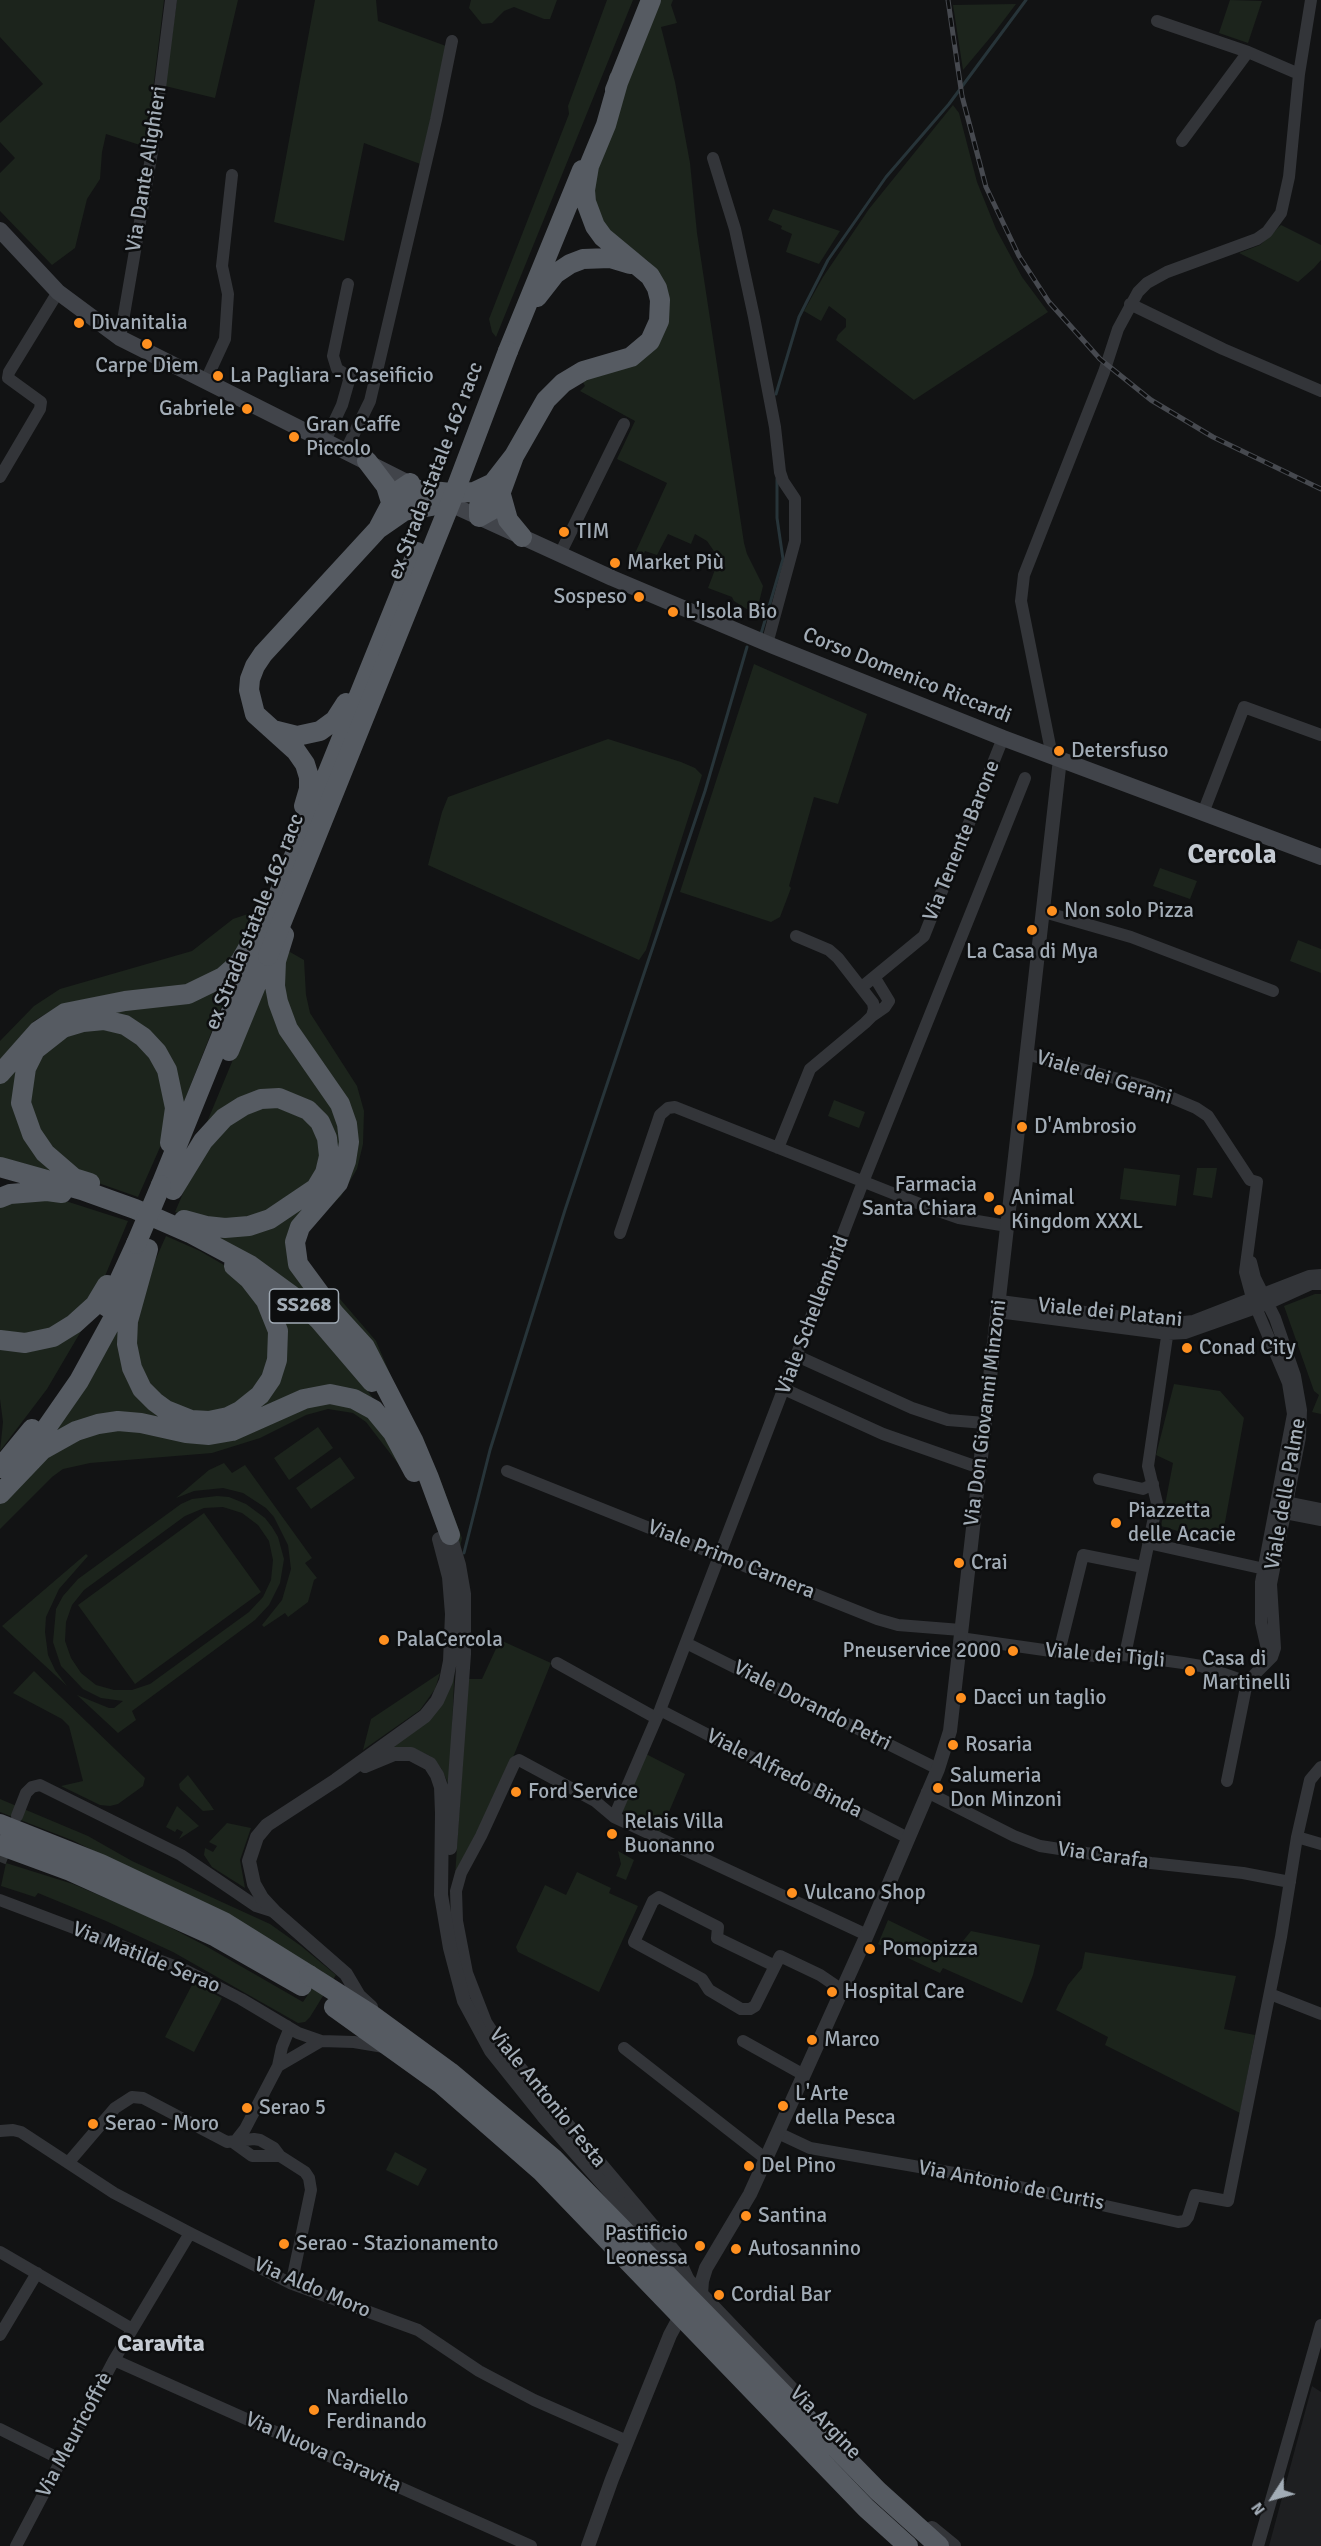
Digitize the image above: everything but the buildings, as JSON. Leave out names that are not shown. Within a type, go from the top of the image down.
[{"type":"highway","points":[[510,346],[644,0]]},
{"type":"highway","points":[[510,346],[651,0]]},
{"type":"highway","points":[[482,518],[495,508],[496,489],[539,409],[563,383],[594,366],[632,357],[650,341],[660,321],[660,300],[657,288],[641,267],[603,237],[595,226],[586,202],[585,190],[589,166],[606,124],[619,79]]},
{"type":"highway","points":[[510,346],[540,290],[563,268],[583,259],[596,258],[610,258],[641,267]]},
{"type":"highway","name":"ex Strada statale 162 racc","points":[[167,1187],[275,901],[417,552],[510,346]]},
{"type":"highway","name":"ex Strada statale 162 racc","points":[[0,1487],[45,1433],[80,1381],[118,1312],[167,1187],[272,958],[325,811],[452,499],[510,346]]},
{"type":"highway","points":[[367,461],[386,486],[397,506]]},
{"type":"highway","points":[[0,1074],[38,1031],[64,1013],[125,1001],[188,994],[223,977],[240,962],[267,910],[275,901],[276,887],[307,800],[309,777],[296,751],[270,730],[255,714],[249,690],[255,666],[263,654],[397,506],[398,491],[416,487],[466,492],[496,489]]},
{"type":"highway","points":[[496,489],[508,520],[522,537]]},
{"type":"highway","points":[[397,506],[448,503]]},
{"type":"highway","points":[[270,730],[297,736],[309,735],[335,720],[344,707],[405,568],[417,552]]},
{"type":"highway","points":[[272,958],[275,987],[288,1029],[340,1104],[348,1133],[346,1161],[338,1183],[300,1227],[295,1242],[298,1264],[334,1313],[365,1347],[413,1440]]},
{"type":"highway","points":[[131,1208],[93,1184],[74,1178],[53,1160],[32,1134],[23,1114],[21,1092],[26,1068],[35,1050],[63,1028],[83,1022],[104,1020],[124,1025],[143,1036],[157,1052],[167,1070],[175,1108],[172,1136],[164,1159],[167,1187]]},
{"type":"highway","points":[[0,1198],[10,1194],[57,1192],[104,1206],[169,1214],[206,1226],[225,1228],[249,1226],[270,1220],[316,1188],[325,1173],[329,1156],[327,1138],[320,1122],[308,1110],[279,1098],[261,1099],[224,1118],[202,1141],[167,1187]]},
{"type":"highway","name":"SS268","points":[[0,1167],[131,1208],[172,1224],[250,1265],[297,1300],[352,1356],[413,1440],[445,1537]]},
{"type":"highway","points":[[142,1246],[127,1344],[132,1368],[142,1389],[166,1410],[191,1420],[209,1421],[228,1417],[240,1411],[260,1395],[271,1379],[277,1360],[278,1331],[266,1301],[249,1280],[236,1268],[197,1245],[172,1224]]},
{"type":"highway","points":[[0,1340],[12,1343],[38,1341],[53,1337],[74,1324],[95,1305],[142,1246]]},
{"type":"highway","name":"ex Strada statale 162 racc","points":[[0,1468],[35,1424],[74,1366],[142,1246]]},
{"type":"highway","points":[[0,1494],[42,1450],[76,1431],[98,1424],[118,1421],[141,1423],[186,1433],[209,1435],[232,1431],[304,1399],[330,1394],[354,1398],[374,1410],[383,1419],[393,1432],[422,1488]]},
{"type":"highway","name":"SS268","points":[[392,1410],[422,1488],[445,1537]]},
{"type":"highway","points":[[5,1822],[102,1864],[224,1922],[305,1980],[357,2022],[440,2083],[542,2172],[857,2500],[908,2546]]},
{"type":"highway","points":[[0,1847],[70,1871],[305,1980],[372,2015],[450,2072],[554,2159],[878,2491],[939,2546]]},
{"type":"main road","name":"Corso Domenico Riccardi","points":[[0,230],[58,292],[120,338],[448,503],[767,644],[1003,738],[1321,857]]},
{"type":"street","name":"Via Dante Alighieri","points":[[120,338],[152,152],[171,0]]},
{"type":"street","points":[[1056,758],[1021,601],[1024,575],[1104,372],[1118,329],[1138,292],[1156,278],[1183,265],[1245,244],[1267,232],[1281,213],[1287,195],[1299,74],[1311,0]]},
{"type":"street","points":[[1157,21],[1248,52],[1299,74]]},
{"type":"street","points":[[345,452],[370,401],[452,41]]},
{"type":"street","points":[[1182,141],[1248,52]]},
{"type":"street","points":[[713,158],[735,229],[754,317],[775,427],[780,472],[795,499],[795,541],[767,644]]},
{"type":"street","points":[[206,380],[225,339],[228,294],[222,266],[232,175]]},
{"type":"street","points":[[325,441],[342,405],[350,377],[337,369],[333,356],[348,284]]},
{"type":"street","points":[[0,477],[40,409],[41,402],[13,383],[8,378],[9,372],[58,292]]},
{"type":"street","points":[[1130,304],[1223,349],[1321,392]]},
{"type":"street","points":[[560,554],[624,424]]},
{"type":"street","points":[[1203,813],[1244,707],[1321,735]]},
{"type":"street","name":"Via Tenente Barone","points":[[862,987],[924,936],[1003,738]]},
{"type":"street","name":"Via Don Giovanni Minzoni","points":[[701,2294],[706,2268],[750,2194],[867,1935],[938,1769],[950,1731],[1044,912],[1056,758]]},
{"type":"street","name":"Viale Schellembrid","points":[[614,1817],[658,1714],[864,1182],[1025,778]]},
{"type":"street","points":[[1044,912],[1131,937],[1273,991]]},
{"type":"street","points":[[796,936],[829,950],[873,1003],[872,1016]]},
{"type":"street","points":[[778,1148],[810,1069],[890,1001],[875,978]]},
{"type":"street","name":"Viale dei Gerani","points":[[1026,1054],[1144,1086],[1196,1108],[1208,1116],[1250,1180],[1257,1182],[1247,1248],[1260,1301]]},
{"type":"street","points":[[620,1233],[660,1114],[668,1108],[675,1107],[945,1214],[1007,1226]]},
{"type":"street","name":"Viale dei Platani","points":[[999,1306],[1196,1330],[1309,1276],[1321,1275]]},
{"type":"street","name":"Viale dei Platani","points":[[1260,1301],[1311,1284],[1321,1284]]},
{"type":"street","name":"Viale delle Palme","points":[[1247,1682],[1272,1657],[1275,1640],[1268,1570],[1282,1507],[1293,1414],[1291,1396],[1260,1301]]},
{"type":"street","points":[[1125,1655],[1157,1503],[1148,1466],[1168,1328]]},
{"type":"street","points":[[796,1356],[912,1408],[948,1420],[985,1423]]},
{"type":"street","points":[[784,1389],[883,1434],[980,1468]]},
{"type":"street","name":"Viale Primo Carnera","points":[[507,1471],[878,1619],[898,1625],[961,1634]]},
{"type":"street","points":[[1099,1479],[1143,1489],[1153,1484]]},
{"type":"street","points":[[1282,1507],[1321,1509]]},
{"type":"street","points":[[1282,1507],[1321,1520]]},
{"type":"street","points":[[445,1537],[452,1614],[450,1661],[446,1681],[437,1701],[425,1716],[267,1826],[254,1844],[249,1861],[258,1892],[275,1912],[330,1958],[346,1974],[359,1996],[418,2052],[447,2074],[549,2163],[686,2309],[872,2496],[925,2546]]},
{"type":"street","points":[[445,1537],[464,1594],[464,1644],[446,1922]]},
{"type":"street","points":[[1148,1543],[1268,1570]]},
{"type":"street","points":[[1059,1652],[1083,1555],[1143,1567]]},
{"type":"street","name":"Viale dei Tigli","points":[[961,1634],[1059,1652],[1104,1657],[1125,1655],[1201,1666],[1247,1682]]},
{"type":"street","name":"Viale Dorando Petri","points":[[686,1642],[938,1769]]},
{"type":"street","name":"Viale Alfredo Binda","points":[[558,1663],[908,1838]]},
{"type":"street","points":[[1227,1781],[1247,1682]]},
{"type":"street","points":[[336,1780],[394,1754],[411,1754],[422,1758],[433,1767],[441,1787],[441,1895],[446,1922]]},
{"type":"street","name":"Viale Antonio Festa","points":[[614,1817],[595,1801],[519,1760],[515,1762],[482,1836],[461,1873],[456,1891],[461,1945],[472,1989],[486,2022],[500,2043],[676,2252],[688,2280]]},
{"type":"street","points":[[1321,1767],[1310,1780],[1270,1994],[1321,2014]]},
{"type":"street","points":[[5,1822],[26,1793],[32,1787],[40,1785],[181,1855],[256,1906],[275,1912]]},
{"type":"street","name":"Via Carafa","points":[[927,1792],[1014,1836],[1040,1846],[1290,1882]]},
{"type":"street","points":[[614,1817],[867,1935]]},
{"type":"street","points":[[1298,1837],[1321,1844]]},
{"type":"street","points":[[776,1966],[717,1938],[718,1927],[659,1897],[653,1901],[634,1942],[702,1979],[709,1990],[741,2008],[750,2009],[755,2006],[776,1966],[780,1956],[820,1975],[842,1990]]},
{"type":"street","name":"Via Matilde Serao","points":[[0,1900],[185,1970],[287,2026],[321,2041]]},
{"type":"street","name":"Via Argine","points":[[446,1922],[456,1977],[464,2001],[491,2051],[543,2116],[701,2294],[906,2505],[954,2546]]},
{"type":"street","name":"Via Antonio de Curtis","points":[[778,2133],[810,2148],[971,2176],[1178,2222],[1185,2221],[1195,2196],[1228,2201],[1270,1994]]},
{"type":"street","points":[[234,2143],[245,2130],[278,2066],[289,2030],[287,2026]]},
{"type":"street","points":[[278,2066],[321,2041],[354,2042],[418,2052]]},
{"type":"street","points":[[743,2041],[804,2075]]},
{"type":"street","points":[[624,2048],[766,2159]]},
{"type":"street","points":[[68,2163],[115,2108],[132,2097],[143,2098],[227,2142],[260,2140],[304,2172],[311,2184],[290,2283]]},
{"type":"street","name":"Via Aldo Moro","points":[[0,2131],[21,2132],[114,2193],[190,2233],[290,2283],[418,2330],[479,2371],[534,2400],[627,2441]]},
{"type":"street","name":"Via Meuricoffrè","points":[[16,2546],[114,2360],[190,2233]]},
{"type":"street","points":[[0,2252],[132,2330]]},
{"type":"street","name":"Via Don Giovanni Minzoni","points":[[688,2280],[706,2268]]},
{"type":"street","points":[[0,2335],[38,2273]]},
{"type":"street","points":[[588,2546],[607,2491],[670,2335],[686,2309]]},
{"type":"street","points":[[1258,2546],[1321,2325]]},
{"type":"street","name":"Via Nuova Caravita","points":[[114,2360],[531,2546]]},
{"type":"street","points":[[0,2429],[62,2460]]},
{"type":"shaded area","points":[[0,0],[164,0],[146,147],[106,134],[100,179],[87,199],[75,248],[52,265],[0,211],[0,173],[15,158],[0,142],[0,123],[43,84],[0,37]]},
{"type":"shaded area","points":[[177,0],[238,0],[215,98],[165,86]]},
{"type":"shaded area","points":[[315,0],[376,0],[378,21],[446,46],[423,165],[364,143],[344,241],[274,222]]},
{"type":"shaded area","points":[[471,0],[557,0],[550,19],[544,19],[514,7],[504,11],[492,23],[482,24],[469,8]]},
{"type":"shaded area","points":[[607,0],[633,0],[496,337],[492,332],[489,319],[569,114],[568,106]]},
{"type":"shaded area","points":[[654,0],[673,0],[671,5],[677,23],[661,27],[675,82],[690,163],[697,233],[744,543],[763,586],[756,615],[734,601],[732,597],[708,588],[718,557],[707,541],[695,534],[691,544],[668,534],[657,555],[645,551],[638,565],[631,562],[667,483],[617,459],[635,421],[580,391],[585,386],[583,382],[650,349],[658,272],[648,261],[606,231],[590,193]]},
{"type":"shaded area","points":[[1230,0],[1262,1],[1248,43],[1219,33]]},
{"type":"shaded area","points":[[1016,4],[994,33],[963,70],[953,5]]},
{"type":"shaded area","points":[[953,105],[959,113],[977,182],[996,229],[1022,277],[1048,312],[914,400],[836,340],[846,327],[846,319],[829,306],[821,321],[804,311],[823,277],[869,209]]},
{"type":"shaded area","points":[[773,209],[840,231],[819,264],[786,252],[792,234],[781,229],[782,226],[768,220]]},
{"type":"shaded area","points":[[1281,225],[1321,245],[1321,260],[1298,282],[1239,253],[1260,245]]},
{"type":"shaded area","points":[[754,664],[867,714],[838,804],[814,797],[789,886],[791,888],[780,917],[771,922],[680,892]]},
{"type":"shaded area","points":[[608,739],[681,762],[695,768],[702,775],[646,950],[639,960],[428,865],[448,797]]},
{"type":"shaded area","points":[[1160,868],[1197,881],[1190,899],[1153,886]]},
{"type":"shaded area","points":[[254,912],[237,951],[218,970],[186,985],[59,1006],[34,1021],[0,1060],[0,1041],[34,1006],[60,989],[192,951],[233,919]]},
{"type":"shaded area","points":[[1298,940],[1321,949],[1321,973],[1290,961]]},
{"type":"shaded area","points":[[283,948],[304,960],[306,995],[310,1013],[357,1086],[364,1111],[363,1144],[357,1169],[341,1196],[321,1215],[354,1140],[285,1011]]},
{"type":"shaded area","points":[[229,976],[232,980],[178,1117],[179,1095],[175,1074],[166,1055],[153,1039],[135,1025],[114,1017],[90,1014],[68,1018],[48,1028],[33,1042],[23,1060],[14,1097],[20,1128],[36,1154],[54,1170],[51,1172],[0,1159],[0,1079],[40,1031],[76,1013],[198,993]]},
{"type":"shaded area","points":[[266,980],[330,1098],[341,1131],[340,1154],[291,1232],[336,1324],[208,1233],[286,1216],[332,1157],[291,1094],[205,1127]]},
{"type":"shaded area","points":[[88,1027],[127,1034],[156,1061],[167,1100],[161,1145],[138,1197],[87,1179],[54,1155],[30,1116],[28,1076],[44,1048]]},
{"type":"shaded area","points":[[834,1100],[865,1112],[859,1128],[828,1116]]},
{"type":"shaded area","points":[[269,1104],[310,1121],[321,1149],[314,1178],[259,1217],[202,1220],[175,1212],[196,1163],[226,1125]]},
{"type":"shaded area","points":[[1124,1168],[1180,1175],[1176,1206],[1120,1199]]},
{"type":"shaded area","points":[[1197,1168],[1217,1168],[1212,1198],[1193,1195]]},
{"type":"shaded area","points":[[50,1196],[128,1221],[100,1288],[87,1304],[45,1335],[0,1334],[0,1202]]},
{"type":"shaded area","points":[[166,1236],[200,1251],[229,1268],[243,1280],[272,1330],[264,1378],[236,1406],[197,1414],[159,1399],[136,1366],[138,1299]]},
{"type":"shaded area","points":[[302,1236],[304,1236],[302,1249],[312,1272],[326,1290],[334,1292],[376,1341],[402,1402],[417,1427],[438,1474],[462,1538],[460,1547],[416,1433],[384,1378],[369,1344],[303,1268],[300,1250]]},
{"type":"shaded area","points":[[259,1281],[293,1307],[323,1336],[353,1370],[377,1404],[347,1389],[329,1388],[312,1390],[293,1397],[221,1429],[190,1429],[154,1419],[119,1415],[83,1421],[49,1438],[86,1384],[120,1324],[119,1345],[124,1366],[137,1392],[149,1405],[167,1417],[198,1425],[222,1423],[244,1416],[269,1392],[279,1374],[284,1353],[284,1331],[278,1309]]},
{"type":"shaded area","points":[[1315,1294],[1321,1294],[1321,1414],[1312,1412],[1319,1395],[1314,1391],[1284,1306]]},
{"type":"shaded area","points":[[87,1321],[47,1389],[0,1451],[3,1422],[0,1399],[0,1347]]},
{"type":"shaded area","points":[[1174,1384],[1220,1391],[1244,1418],[1221,1544],[1161,1526],[1173,1463],[1156,1455]]},
{"type":"shaded area","points":[[339,1401],[372,1416],[406,1474],[366,1422],[353,1413],[328,1409],[306,1415],[260,1438],[212,1453],[90,1463],[63,1469],[0,1529],[0,1501],[31,1467],[93,1432]]},
{"type":"shaded area","points":[[318,1427],[333,1448],[289,1480],[274,1458]]},
{"type":"shaded area","points":[[340,1457],[355,1478],[311,1509],[296,1488]]},
{"type":"shaded area","points":[[224,1463],[232,1473],[245,1465],[312,1558],[305,1563],[317,1578],[314,1580],[308,1602],[288,1617],[285,1613],[264,1627],[262,1625],[282,1600],[291,1569],[288,1545],[274,1517],[266,1508],[243,1493],[223,1488],[194,1491],[176,1498],[209,1470]]},
{"type":"shaded area","points":[[229,1497],[246,1504],[265,1518],[278,1537],[284,1559],[280,1583],[269,1605],[255,1620],[132,1711],[136,1720],[118,1733],[77,1695],[109,1708],[114,1708],[123,1701],[101,1698],[83,1689],[61,1666],[53,1642],[56,1609],[63,1596],[78,1579],[181,1504],[192,1499]],"holes":[[[223,1507],[242,1513],[258,1525],[269,1541],[273,1560],[271,1580],[263,1597],[249,1612],[150,1684],[132,1690],[114,1690],[96,1685],[81,1673],[71,1658],[65,1641],[66,1622],[72,1605],[84,1590],[185,1516],[204,1508]]]},
{"type":"shaded area","points":[[204,1513],[261,1592],[135,1684],[78,1605]]},
{"type":"shaded area","points":[[86,1554],[88,1556],[59,1589],[46,1617],[48,1655],[55,1670],[67,1686],[2,1626]]},
{"type":"shaded area","points":[[500,1640],[551,1663],[495,1802],[455,1877],[468,1679],[482,1679]]},
{"type":"shaded area","points":[[455,1656],[450,1783],[448,1783],[441,1768],[430,1756],[415,1749],[389,1748],[412,1732]]},
{"type":"shaded area","points":[[34,1671],[145,1778],[143,1786],[118,1804],[110,1806],[100,1805],[61,1786],[83,1781],[69,1726],[62,1719],[13,1693]]},
{"type":"shaded area","points":[[440,1673],[435,1689],[420,1710],[363,1750],[371,1719]]},
{"type":"shaded area","points":[[646,1754],[685,1774],[660,1833],[625,1817],[623,1810]]},
{"type":"shaded area","points":[[188,1775],[214,1810],[203,1811],[180,1789],[179,1784]]},
{"type":"shaded area","points":[[0,1799],[88,1836],[132,1861],[270,1924],[336,1975],[310,2017],[305,2022],[298,2023],[173,1952],[106,1921],[38,1893],[35,1897],[1,1886],[6,1863],[73,1884],[152,1918],[303,2002],[323,1972],[258,1934],[74,1841],[0,1812]]},
{"type":"shaded area","points":[[177,1806],[199,1826],[179,1839],[183,1832],[177,1829],[175,1832],[166,1827]]},
{"type":"shaded area","points":[[227,1823],[251,1828],[240,1860],[245,1888],[212,1867],[204,1855],[205,1848],[213,1852],[217,1846],[209,1842]]},
{"type":"shaded area","points":[[618,1851],[634,1860],[626,1880],[616,1876],[621,1864]]},
{"type":"shaded area","points":[[577,1872],[611,1888],[609,1893],[638,1906],[599,1992],[518,1952],[516,1947],[545,1885],[566,1895]]},
{"type":"shaded area","points":[[888,1920],[954,1952],[971,1931],[1040,1945],[1033,1975],[1022,2003],[943,1968],[940,1973],[878,1944]]},
{"type":"shaded area","points":[[1085,1952],[1236,1976],[1224,2029],[1255,2035],[1240,2113],[1105,2045],[1108,2037],[1056,2010],[1068,1985],[1082,1968]]},
{"type":"shaded area","points":[[193,1983],[222,1998],[194,2052],[165,2037]]},
{"type":"shaded area","points":[[395,2152],[427,2169],[418,2186],[386,2170]]},
{"type":"shaded area","points":[[1312,2386],[1321,2392],[1321,2546],[1269,2546]]},
{"type":"waterway","points":[[776,394],[799,317],[828,260],[886,177],[949,104],[1026,0]]},
{"type":"waterway","points":[[761,634],[783,559],[777,518],[777,479]]},
{"type":"waterway","points":[[464,1553],[490,1450],[565,1210],[705,791],[747,647]]},
{"type":"tunnel","points":[[0,1862],[8,1841]]},
{"type":"railway","points":[[948,0],[962,96],[986,187],[1019,256],[1049,302],[1100,359],[1151,400],[1213,437],[1321,489]]},
{"type":"place","name":"Divanitalia","points":[[79,323]]},
{"type":"place","name":"Carpe Diem","points":[[147,344]]},
{"type":"place","name":"La Pagliara - Caseificio","points":[[218,376]]},
{"type":"place","name":"Gabriele","points":[[247,409]]},
{"type":"place","name":"Gran Caffe Piccolo","points":[[294,437]]},
{"type":"place","name":"TIM","points":[[564,532]]},
{"type":"place","name":"Market Più","points":[[615,563]]},
{"type":"place","name":"Sospeso","points":[[639,597]]},
{"type":"place","name":"L'Isola Bio","points":[[673,612]]},
{"type":"place","name":"Detersfuso","points":[[1059,751]]},
{"type":"place","name":"Non solo Pizza","points":[[1052,911]]},
{"type":"place","name":"La Casa di Mya","points":[[1032,930]]},
{"type":"place","name":"D'Ambrosio","points":[[1022,1127]]},
{"type":"place","name":"Farmacia Santa Chiara","points":[[989,1197]]},
{"type":"place","name":"Animal Kingdom XXXL","points":[[999,1210]]},
{"type":"place","name":"Conad City","points":[[1187,1348]]},
{"type":"place","name":"Piazzetta delle Acacie","points":[[1116,1523]]},
{"type":"place","name":"Crai","points":[[959,1563]]},
{"type":"place","name":"PalaCercola","points":[[384,1640]]},
{"type":"place","name":"Pneuservice 2000","points":[[1013,1651]]},
{"type":"place","name":"Casa di Martinelli","points":[[1190,1671]]},
{"type":"place","name":"Dacci un taglio","points":[[961,1698]]},
{"type":"place","name":"Rosaria","points":[[953,1745]]},
{"type":"place","name":"Salumeria Don Minzoni","points":[[938,1788]]},
{"type":"place","name":"Ford Service","points":[[516,1792]]},
{"type":"place","name":"Relais Villa Buonanno","points":[[612,1834]]},
{"type":"place","name":"Vulcano Shop","points":[[792,1893]]},
{"type":"place","name":"Pomopizza","points":[[870,1949]]},
{"type":"place","name":"Hospital Care","points":[[832,1992]]},
{"type":"place","name":"Marco","points":[[812,2040]]},
{"type":"place","name":"L'Arte della Pesca","points":[[783,2106]]},
{"type":"place","name":"Serao 5","points":[[247,2108]]},
{"type":"place","name":"Serao - Moro","points":[[93,2124]]},
{"type":"place","name":"Del Pino","points":[[749,2166]]},
{"type":"place","name":"Santina","points":[[746,2216]]},
{"type":"place","name":"Serao - Stazionamento","points":[[284,2244]]},
{"type":"place","name":"Pastificio Leonessa","points":[[700,2246]]},
{"type":"place","name":"Autosannino","points":[[736,2249]]},
{"type":"place","name":"Cordial Bar","points":[[719,2295]]},
{"type":"place","name":"Nardiello Ferdinando","points":[[314,2410]]},
{"type":"district","name":"Cercola","points":[[1232,856]]},
{"type":"district","name":"Caravita","points":[[161,2345]]}]
